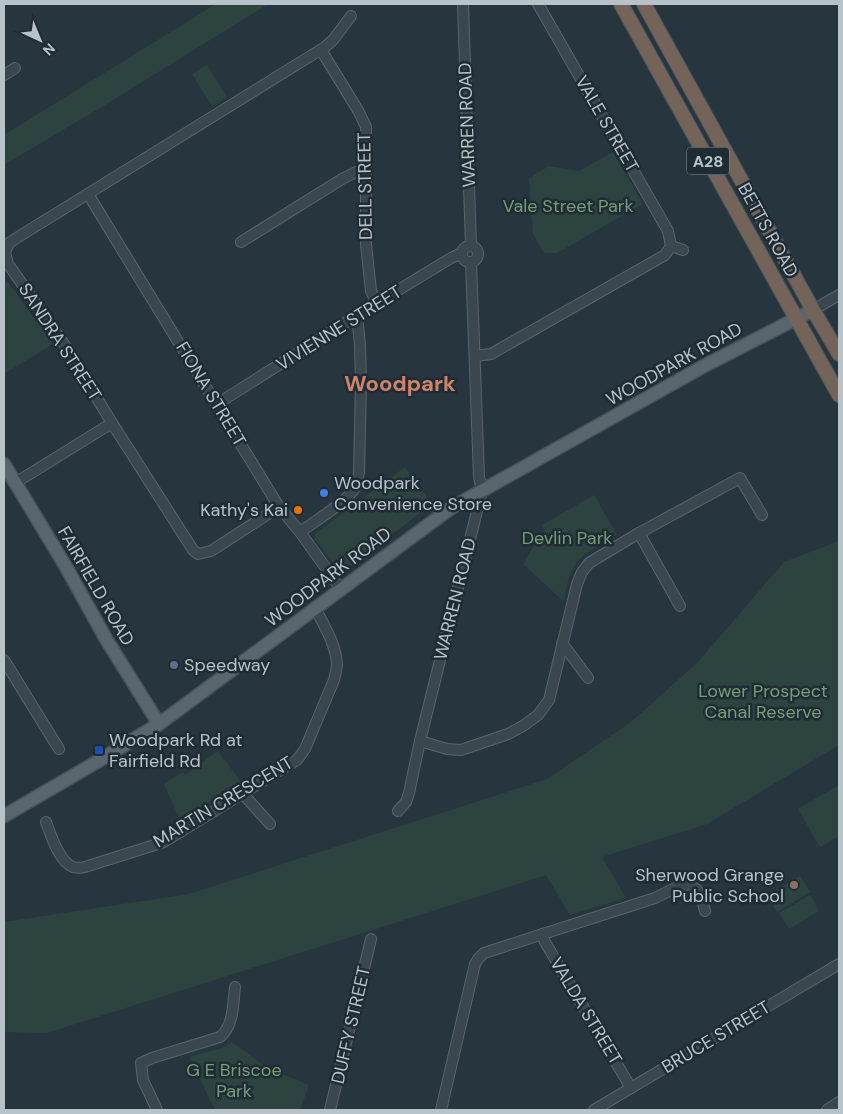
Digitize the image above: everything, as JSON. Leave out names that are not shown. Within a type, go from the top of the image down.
[{"type":"highway","name":"BETTS ROAD","points":[[621,4],[839,395]]},
{"type":"highway","name":"BETTS ROAD","points":[[644,4],[839,354]]},
{"type":"main road","name":"WOODPARK ROAD","points":[[4,816],[159,724],[451,508],[704,366],[813,310]]},
{"type":"main road","name":"FAIRFIELD ROAD","points":[[4,464],[66,567],[106,639],[159,724]]},
{"type":"street","name":"WARREN ROAD","points":[[463,4],[471,246]]},
{"type":"street","name":"VALE STREET","points":[[538,4],[668,231],[670,246]]},
{"type":"street","name":"SANDRA STREET","points":[[279,507],[211,551],[198,554],[195,552],[64,344],[12,271],[5,252],[9,243],[15,239],[321,50],[333,40],[351,16]]},
{"type":"street","name":"DELL STREET","points":[[321,50],[364,121],[366,133],[366,244],[371,291],[377,304]]},
{"type":"street","points":[[4,75],[15,68]]},
{"type":"street","points":[[240,242],[342,179],[356,172],[366,171]]},
{"type":"street","name":"FIONA STREET","points":[[88,194],[279,507],[300,532],[341,589]]},
{"type":"street","points":[[471,246],[475,247],[479,253],[477,259],[471,262],[463,259],[462,254],[464,248],[471,246]]},
{"type":"street","points":[[475,356],[492,354],[666,255],[670,246],[684,250]]},
{"type":"street","name":"VIVIENNE STREET","points":[[217,404],[357,315],[451,258],[462,254]]},
{"type":"street","name":"WARREN ROAD","points":[[398,811],[406,802],[409,793],[420,741],[482,491],[479,476],[471,262]]},
{"type":"street","name":"WOODPARK ROAD","points":[[813,310],[839,295]]},
{"type":"street","points":[[300,532],[344,500],[358,482],[361,383],[357,315]]},
{"type":"street","points":[[15,483],[112,423]]},
{"type":"street","points":[[420,741],[447,749],[461,750],[508,734],[538,715],[549,700],[576,584],[589,563],[639,533],[740,478],[762,515]]},
{"type":"street","points":[[639,533],[680,606]]},
{"type":"street","name":"MARTIN CRESCENT","points":[[46,822],[63,859],[74,867],[85,867],[164,842],[301,756],[334,680],[336,664],[335,654],[328,634],[315,608]]},
{"type":"street","points":[[562,643],[588,678]]},
{"type":"street","points":[[4,660],[59,749]]},
{"type":"street","points":[[243,794],[270,824]]},
{"type":"street","points":[[441,1110],[475,964],[484,953],[655,898],[683,884],[692,886],[697,890],[705,911]]},
{"type":"street","name":"VALDA STREET","points":[[542,934],[631,1088]]},
{"type":"street","name":"DUFFY STREET","points":[[330,1110],[371,939]]},
{"type":"street","name":"BRUCE STREET","points":[[594,1110],[839,964]]},
{"type":"street","points":[[157,1110],[143,1080],[140,1063],[220,1037],[224,1034],[231,1018],[235,987]]},
{"type":"street","points":[[827,1110],[839,1102]]},
{"type":"green space","points":[[216,4],[268,4],[4,165],[4,135]]},
{"type":"green space","points":[[207,65],[227,97],[212,106],[192,74]]},
{"type":"green space","name":"Vale Street Park","points":[[613,152],[643,204],[557,253],[544,253],[533,234],[529,178],[549,166],[579,171]]},
{"type":"green space","points":[[8,282],[53,344],[4,374],[4,284]]},
{"type":"green space","points":[[405,467],[432,504],[345,570],[338,569],[315,539],[315,534]]},
{"type":"green space","name":"Devlin Park","points":[[594,495],[617,535],[584,555],[574,566],[563,601],[524,565],[526,558],[545,530],[542,525]]},
{"type":"green space","name":"Lower Prospect Canal Reserve","points":[[839,541],[839,745],[707,824],[602,857],[626,898],[570,915],[546,875],[47,1033],[4,1032],[4,922],[189,894],[547,779],[631,722],[697,663],[784,562]]},
{"type":"green space","points":[[218,751],[242,783],[180,820],[164,784],[183,772],[185,775]]},
{"type":"green space","points":[[839,785],[839,836],[820,847],[798,809]]},
{"type":"green space","points":[[800,876],[810,892],[777,912],[767,895]]},
{"type":"green space","points":[[810,895],[819,911],[789,929],[779,913]]},
{"type":"green space","name":"G E Briscoe Park","points":[[232,1042],[267,1068],[309,1085],[300,1110],[215,1110],[189,1057],[224,1047]]},
{"type":"place","name":"Woodpark Convenience Store","points":[[324,493]]},
{"type":"place","name":"Kathy's Kai","points":[[298,510]]},
{"type":"place","name":"Speedway","points":[[174,665]]},
{"type":"place","name":"Woodpark Rd at Fairfield Rd","points":[[99,750]]},
{"type":"place","name":"Sherwood Grange Public School","points":[[794,885]]},
{"type":"district","name":"Woodpark","points":[[400,383]]}]
